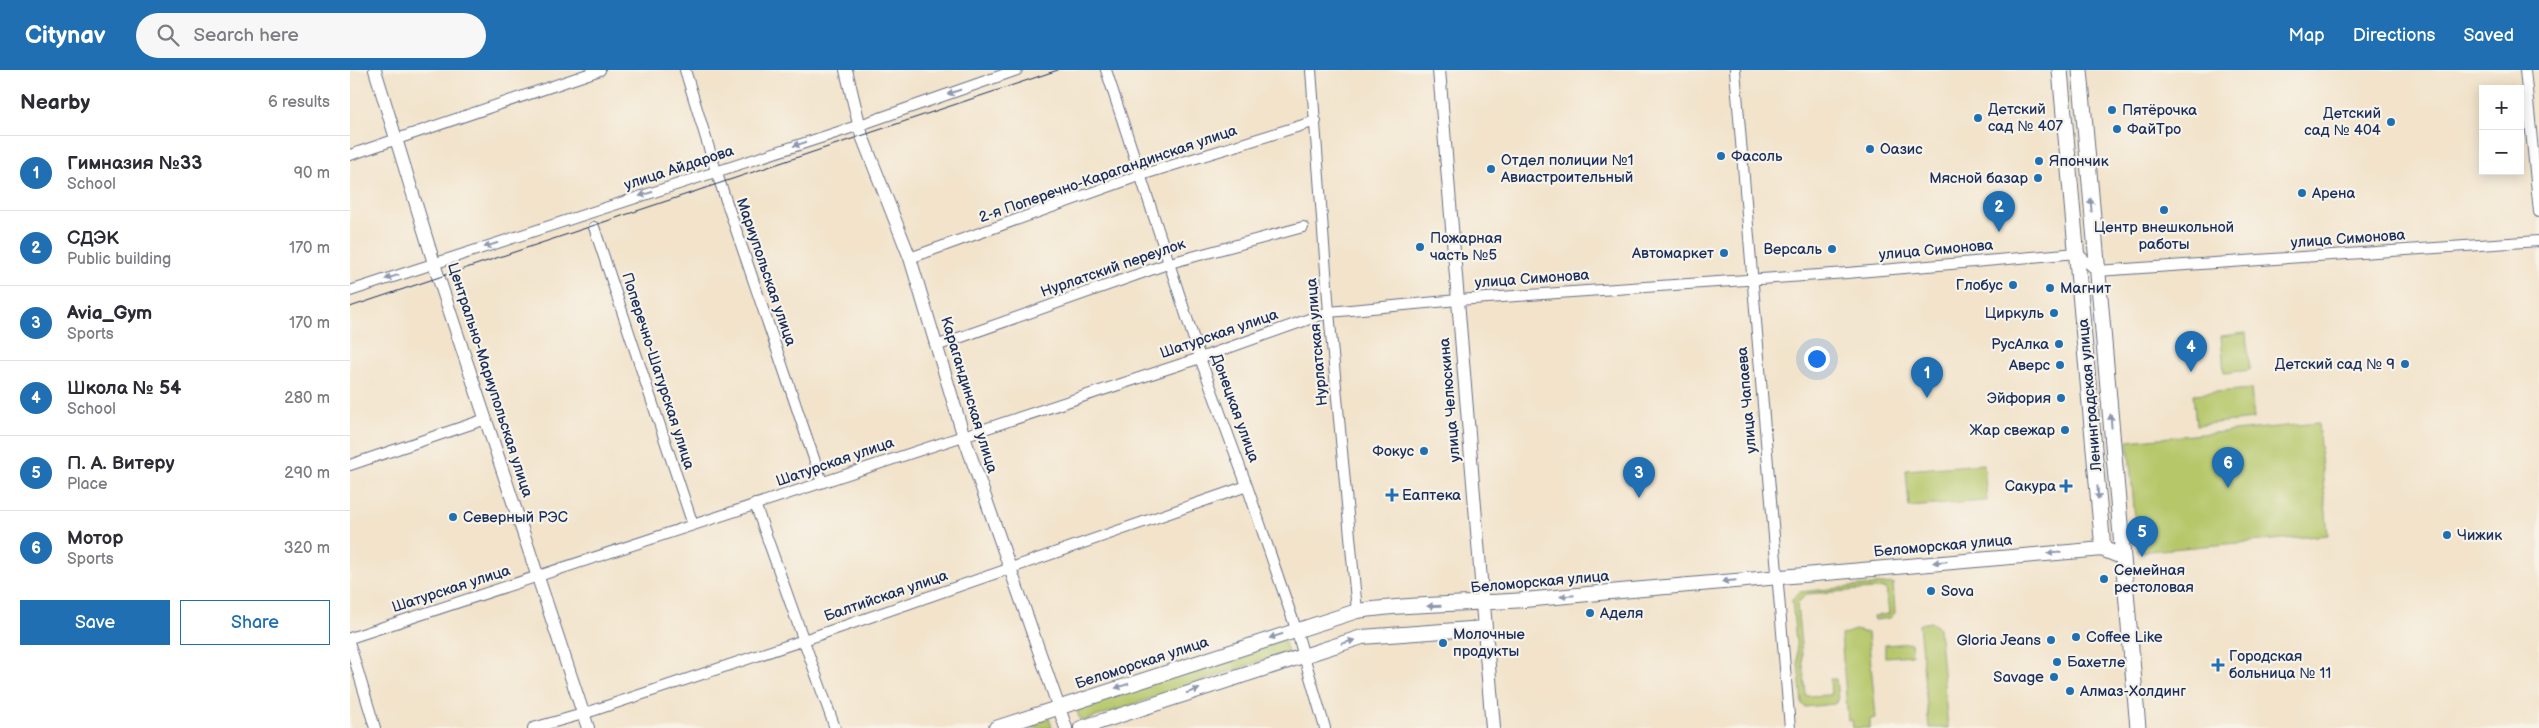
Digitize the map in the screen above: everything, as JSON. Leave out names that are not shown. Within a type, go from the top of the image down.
[{"type":"main road","name":"Ленинградская улица","points":[[2060,70],[2103,549]]},
{"type":"main road","name":"Ленинградская улица","points":[[2080,70],[2138,728]]},
{"type":"main road","points":[[2103,549],[2123,557]]},
{"type":"main road","name":"Беломорская улица","points":[[996,728],[1296,629],[1358,611],[1399,606],[1483,604],[2103,549]]},
{"type":"main road","name":"улица Челюскина","points":[[1483,604],[1493,728]]},
{"type":"main road","points":[[1080,728],[1362,637],[1484,628]]},
{"type":"street","name":"Центрально-Мариупольская улица","points":[[375,70],[435,263],[588,728]]},
{"type":"street","points":[[350,154],[397,140],[600,70]]},
{"type":"street","name":"Мариупольская улица","points":[[685,70],[716,171],[822,482]]},
{"type":"street","name":"Карагандинская улица","points":[[846,70],[860,125],[910,258],[963,434],[1009,570],[1066,728]]},
{"type":"street","name":"улица Айдарова","points":[[350,292],[860,125],[1017,70]]},
{"type":"street","name":"Донецкая улица","points":[[1106,70],[1142,175],[1200,358],[1247,486],[1296,629],[1325,728]]},
{"type":"street","name":"Нурлатская улица","points":[[1312,70],[1329,312],[1358,611]]},
{"type":"street","name":"улица Челюскина","points":[[1439,70],[1483,604]]},
{"type":"street","name":"улица Чапаева","points":[[1735,70],[1790,728]]},
{"type":"street","points":[[2524,70],[2539,212]]},
{"type":"street","name":"2-я Поперечно-Карагандинская улица","points":[[910,258],[1142,175],[1316,121]]},
{"type":"street","name":"Поперечно-Шатурская улица","points":[[594,227],[693,525]]},
{"type":"street","name":"Нурлатский переулок","points":[[936,346],[1170,263],[1303,227]]},
{"type":"street","name":"улица Симонова","points":[[2097,271],[2539,241]]},
{"type":"street","points":[[2077,253],[2097,271]]},
{"type":"street","name":"улица Симонова","points":[[1329,312],[1458,300],[1847,272],[2077,253]]},
{"type":"street","name":"Шатурская улица","points":[[350,638],[963,434],[1200,358],[1329,312]]},
{"type":"street","points":[[350,465],[486,419]]},
{"type":"street","name":"Балтийская улица","points":[[533,728],[583,714],[804,640],[1247,486]]},
{"type":"street","points":[[755,504],[835,728]]},
{"type":"street","points":[[350,644],[375,728]]},
{"type":"green space","points":[[2246,333],[2250,370],[2224,373],[2221,336]]},
{"type":"green space","points":[[2251,389],[2254,419],[2196,425],[2193,394]]},
{"type":"green space","points":[[2318,423],[2328,535],[2138,552],[2128,441]]},
{"type":"green space","points":[[1984,464],[1987,501],[1909,507],[1906,470]]},
{"type":"green space","points":[[1893,583],[1895,613],[1890,618],[1875,620],[1874,616],[1889,614],[1886,588],[1806,594],[1797,604],[1806,696],[1831,695],[1830,679],[1836,679],[1838,701],[1834,704],[1805,707],[1802,704],[1792,600],[1799,592]]},
{"type":"green space","points":[[1931,622],[1939,628],[1948,728],[1929,728],[1919,624]]},
{"type":"green space","points":[[1855,630],[1868,633],[1876,718],[1870,719],[1870,728],[1853,728],[1852,720],[1848,721],[1841,635]]},
{"type":"green space","points":[[1284,640],[1288,652],[1084,721],[1080,720],[1077,711],[1081,707]]},
{"type":"green space","points":[[1911,643],[1912,655],[1885,657],[1885,645]]},
{"type":"green space","points":[[1049,718],[1052,728],[1018,728]]},
{"type":"tram line","points":[[350,307],[1058,70]]},
{"type":"place","name":"Пятёрочка","points":[[2112,110]]},
{"type":"place","name":"Детский сад № 407","points":[[1978,118]]},
{"type":"place","name":"Детский сад № 404","points":[[2391,122]]},
{"type":"place","name":"ФайТро","points":[[2117,129]]},
{"type":"place","name":"Оазис","points":[[1870,149]]},
{"type":"place","name":"Фасоль","points":[[1721,156]]},
{"type":"place","name":"Япончик","points":[[2039,161]]},
{"type":"place","name":"Отдел полиции №1 Авиастроительный","points":[[1491,169]]},
{"type":"place","name":"Мясной базар","points":[[2038,178]]},
{"type":"place","name":"Арена","points":[[2302,193]]},
{"type":"place","name":"Центр внешкольной работы","points":[[2164,210]]},
{"type":"place","name":"СДЭК","points":[[1999,232]]},
{"type":"place","name":"Пожарная часть №5","points":[[1420,247]]},
{"type":"place","name":"Версаль","points":[[1832,249]]},
{"type":"place","name":"Автомаркет","points":[[1724,253]]},
{"type":"place","name":"Глобус","points":[[2013,285]]},
{"type":"place","name":"Магнит","points":[[2050,288]]},
{"type":"place","name":"Циркуль","points":[[2054,313]]},
{"type":"place","name":"РусАлка","points":[[2059,344]]},
{"type":"place","name":"Детский сад № 9","points":[[2405,364]]},
{"type":"place","name":"Аверс","points":[[2060,365]]},
{"type":"place","name":"Школа № 54","points":[[2191,372]]},
{"type":"place","name":"Гимназия №33","points":[[1927,398]]},
{"type":"place","name":"Эйфория","points":[[2061,398]]},
{"type":"place","name":"Жар свежар","points":[[2065,430]]},
{"type":"place","name":"Фокус","points":[[1424,451]]},
{"type":"place","name":"Сакура","points":[[2066,486]]},
{"type":"place","name":"Мотор","points":[[2228,488]]},
{"type":"place","name":"Еаптека","points":[[1392,495]]},
{"type":"place","name":"Avia_Gym","points":[[1639,498]]},
{"type":"place","name":"Северный РЭС","points":[[453,517]]},
{"type":"place","name":"Чижик","points":[[2447,535]]},
{"type":"place","name":"П. А. Витеру","points":[[2142,557]]},
{"type":"place","name":"Семейная рестоловая","points":[[2104,579]]},
{"type":"place","name":"Sova","points":[[1931,591]]},
{"type":"place","name":"Аделя","points":[[1590,613]]},
{"type":"place","name":"Coffee Like","points":[[2076,637]]},
{"type":"place","name":"Gloria Jeans","points":[[2051,640]]},
{"type":"place","name":"Молочные продукты","points":[[1443,643]]},
{"type":"place","name":"Бахетле","points":[[2057,662]]},
{"type":"place","name":"Городская больница № 11","points":[[2218,665]]},
{"type":"place","name":"Savage","points":[[2054,677]]},
{"type":"place","name":"Алмаз-Холдинг","points":[[2070,691]]}]
